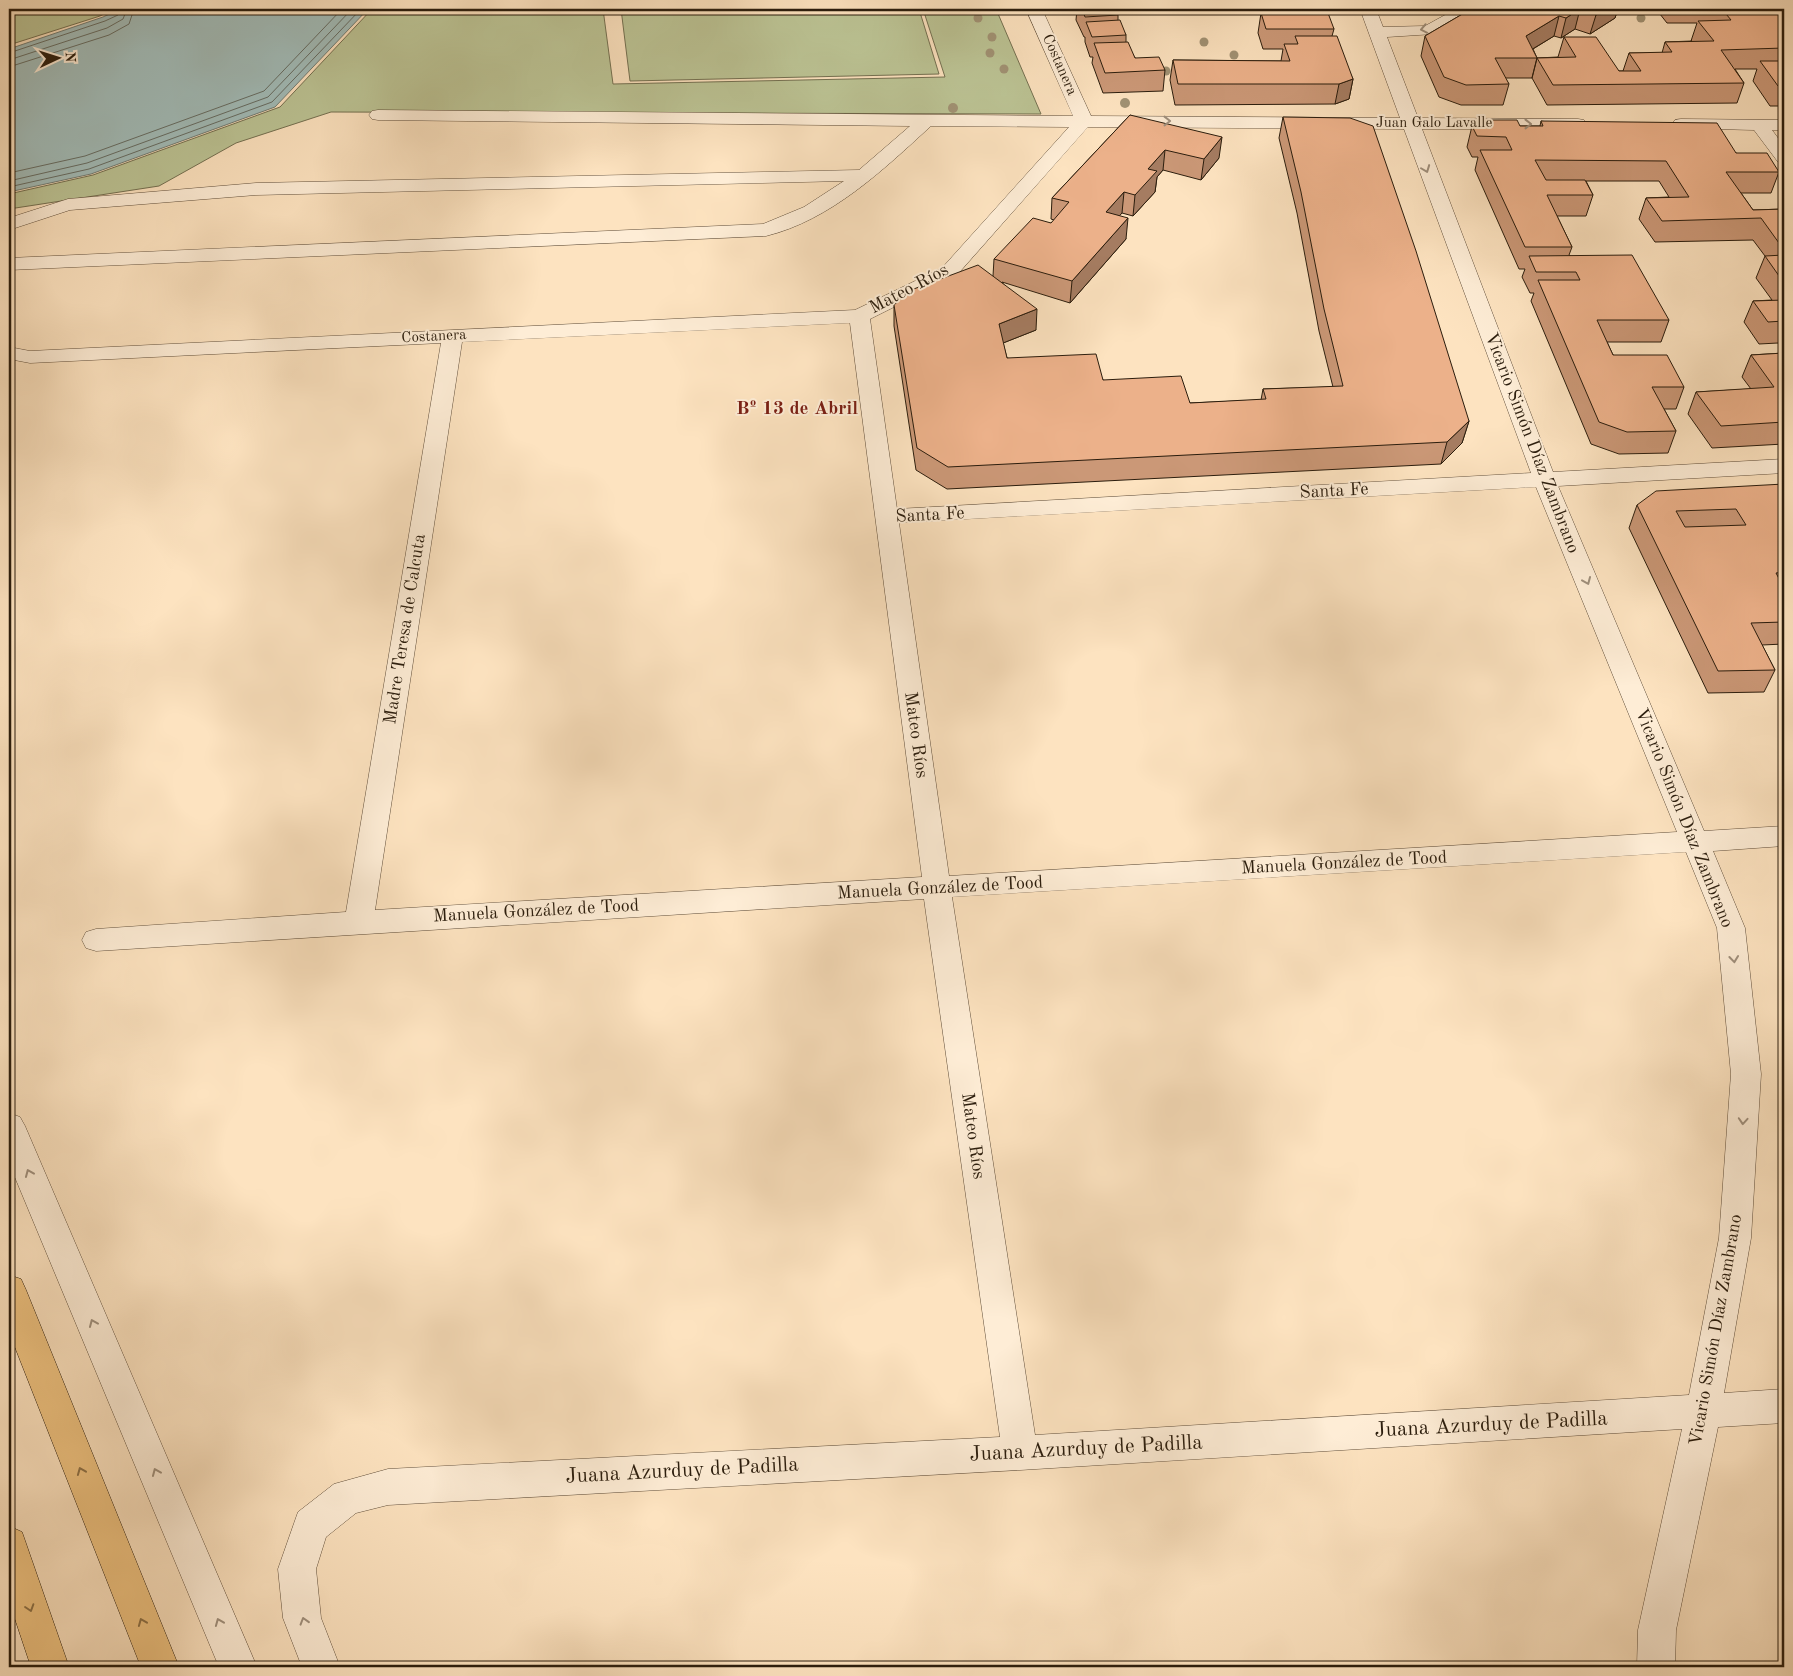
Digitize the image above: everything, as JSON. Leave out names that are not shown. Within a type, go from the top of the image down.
[{"type":"highway","points":[[9,1290],[160,1667]]},
{"type":"highway","points":[[9,1545],[50,1667]]},
{"type":"street","name":"Costanera","points":[[1034,9],[1084,121]]},
{"type":"street","name":"Vicario Simón Díaz Zambrano","points":[[1368,9],[1544,479],[1731,928],[1746,1074],[1735,1238],[1703,1412],[1657,1630],[1656,1667]]},
{"type":"street","points":[[1377,32],[1428,31],[1467,9]]},
{"type":"street","name":"Juan Galo Lavalle","points":[[378,114],[926,121],[1592,124]]},
{"type":"street","points":[[9,264],[766,230],[792,222],[867,174],[926,121]]},
{"type":"street","name":"Mateo Ríos","points":[[1020,1453],[937,888],[859,316],[949,272],[1084,121]]},
{"type":"street","points":[[1660,124],[1784,125]]},
{"type":"street","points":[[1759,125],[1784,158]]},
{"type":"street","points":[[9,224],[68,206],[256,189],[867,174]]},
{"type":"street","name":"Costanera","points":[[9,354],[30,357],[859,316]]},
{"type":"street","name":"Madre Teresa de Calcuta","points":[[359,922],[452,337]]},
{"type":"street","name":"Santa Fe","points":[[885,517],[1784,466]]},
{"type":"street","name":"Manuela González de Tood","points":[[96,940],[359,922],[1784,836]]},
{"type":"street","points":[[9,1126],[238,1667]]},
{"type":"street","name":"Juana Azurduy de Padilla","points":[[321,1667],[302,1618],[297,1569],[311,1525],[347,1497],[388,1487],[1020,1453],[1784,1406]]},
{"type":"green space","points":[[23,9],[114,9],[100,16],[9,45],[9,12]]},
{"type":"green space","points":[[372,9],[603,9],[613,84],[945,77],[923,9],[996,9],[1041,114],[331,112],[236,143],[159,186],[9,209],[9,194],[93,175],[280,107]]},
{"type":"green space","points":[[621,9],[919,9],[939,74],[630,81]]},
{"type":"water","points":[[120,9],[368,9],[275,107],[91,174],[9,192],[9,49],[103,17]]},
{"type":"building","points":[[1082,9],[1115,9],[1118,15],[1085,17]]},
{"type":"building","points":[[1471,9],[1580,9],[1566,18],[1559,16],[1526,36],[1537,58],[1495,58],[1509,84],[1466,85],[1444,77],[1425,36]]},
{"type":"building","points":[[1580,9],[1605,9],[1596,15]]},
{"type":"building","points":[[1722,9],[1784,9],[1784,48],[1721,50],[1744,83],[1553,85],[1537,58],[1576,57],[1564,37],[1596,37],[1619,71],[1641,71],[1629,53],[1672,52],[1665,42],[1714,41],[1698,21],[1731,20]]},
{"type":"building","points":[[1261,13],[1328,13],[1334,29],[1266,29]]},
{"type":"building","points":[[1120,20],[1126,35],[1092,37],[1086,22]]},
{"type":"building","points":[[1295,36],[1337,36],[1353,79],[1339,84],[1178,84],[1173,60],[1290,61],[1284,44],[1298,44]]},
{"type":"building","points":[[1128,42],[1135,58],[1159,57],[1165,70],[1105,73],[1094,43]]},
{"type":"building","points":[[1760,61],[1784,61],[1784,85],[1778,86]]},
{"type":"building","points":[[1130,115],[1222,137],[1204,159],[1165,150],[1148,169],[1157,171],[1135,195],[1124,192],[1106,212],[1128,218],[1072,281],[994,259],[1033,218],[1051,223],[1069,202],[1052,198]]},
{"type":"building","points":[[1283,117],[1350,118],[1373,126],[1416,251],[1469,421],[1447,442],[948,467],[917,448],[894,305],[911,290],[978,265],[1037,309],[999,324],[1007,358],[1096,354],[1103,380],[1181,376],[1190,403],[1266,399],[1263,389],[1343,386],[1324,309],[1301,192]]},
{"type":"building","points":[[1489,120],[1517,120],[1520,126],[1543,126],[1541,121],[1717,123],[1736,153],[1767,153],[1779,172],[1726,172],[1753,210],[1784,209],[1784,250],[1761,218],[1662,221],[1646,198],[1689,197],[1666,161],[1535,160],[1546,180],[1585,180],[1593,195],[1547,195],[1572,247],[1525,247],[1480,150],[1512,150],[1506,137],[1477,136],[1472,126]]},
{"type":"building","points":[[1632,255],[1669,320],[1597,320],[1613,355],[1667,355],[1684,387],[1652,387],[1676,431],[1627,432],[1599,422],[1538,280],[1580,280],[1576,272],[1536,272],[1529,256]]},
{"type":"building","points":[[1784,255],[1784,283],[1765,256]]},
{"type":"building","points":[[1784,300],[1784,321],[1768,322],[1753,301]]},
{"type":"building","points":[[1784,353],[1784,422],[1721,426],[1696,392],[1774,387],[1751,355]]},
{"type":"building","points":[[1784,484],[1784,572],[1776,573],[1784,588],[1784,622],[1751,623],[1775,670],[1718,671],[1637,505],[1656,491]],"holes":[[[1736,509],[1746,525],[1685,527],[1676,511]]]},
{"type":"district","name":"Bº 13 de Abril","points":[[797,409]]}]
